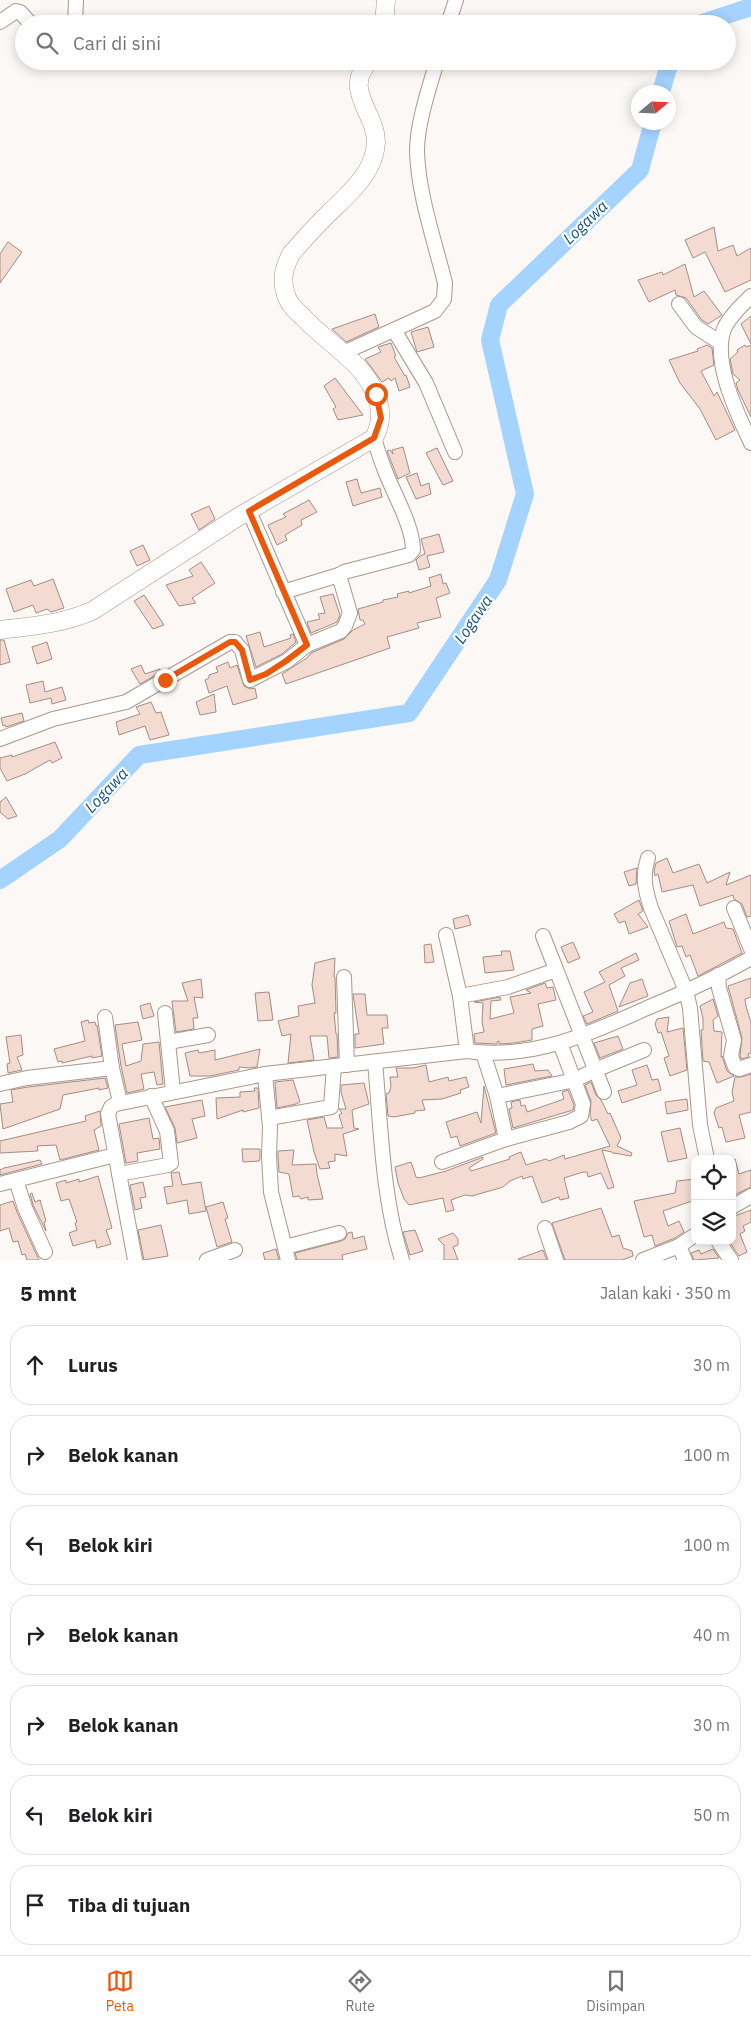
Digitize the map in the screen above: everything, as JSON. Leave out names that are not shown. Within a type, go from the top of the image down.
[{"type":"main road","points":[[385,15],[386,0]]},
{"type":"main road","points":[[0,630],[52,624],[92,611],[249,511],[374,438],[381,418],[376,394],[364,373],[311,327],[291,305],[284,291],[283,281],[284,269],[291,254],[361,181],[373,157],[376,141],[359,88],[359,76],[363,70]]},
{"type":"street","points":[[75,15],[76,0]]},
{"type":"street","points":[[451,15],[456,0]]},
{"type":"street","points":[[0,22],[13,12],[18,12],[21,15]]},
{"type":"street","points":[[343,353],[435,311],[446,293],[446,283],[421,183],[417,152],[421,121],[435,70]]},
{"type":"street","points":[[751,296],[735,313],[725,328],[721,343],[724,372],[751,443]]},
{"type":"street","points":[[679,304],[696,327],[721,343]]},
{"type":"street","points":[[394,330],[426,383],[455,452]]},
{"type":"street","points":[[283,592],[344,572],[409,555],[413,550],[411,537],[397,496],[384,468],[374,438]]},
{"type":"street","points":[[249,511],[307,645]]},
{"type":"street","points":[[0,739],[53,719],[126,702],[230,642],[235,642],[242,650],[250,680],[266,674],[307,645],[341,631],[350,613],[339,575]]},
{"type":"street","points":[[648,858],[644,880],[646,894],[686,991],[690,1008],[700,1125],[706,1155]]},
{"type":"street","points":[[734,908],[751,949]]},
{"type":"street","points":[[446,935],[460,996],[467,1050]]},
{"type":"street","points":[[543,936],[604,1092]]},
{"type":"street","points":[[135,1260],[108,1114],[111,1108],[120,1102],[265,1074],[467,1050],[483,1053],[520,1051],[560,1043],[582,1037],[686,991],[751,958]]},
{"type":"street","points":[[460,996],[508,987],[556,970]]},
{"type":"street","points":[[718,975],[719,988],[734,1040],[732,1062],[734,1067],[739,1069],[751,1066]]},
{"type":"street","points":[[269,1118],[331,1107],[340,1065],[344,977]]},
{"type":"street","points":[[165,1013],[173,1091]]},
{"type":"street","points":[[105,1017],[112,1068],[120,1102]]},
{"type":"street","points":[[168,1042],[208,1035]]},
{"type":"street","points":[[442,1162],[506,1139],[569,1122],[581,1116],[583,1104],[560,1043]]},
{"type":"street","points":[[497,1096],[575,1080],[644,1050]]},
{"type":"street","points":[[483,1053],[497,1096],[506,1139]]},
{"type":"street","points":[[374,1062],[385,1171],[396,1242],[402,1260]]},
{"type":"street","points":[[0,1084],[27,1078],[112,1068]]},
{"type":"street","points":[[265,1074],[269,1118],[268,1156],[271,1192],[286,1253],[340,1233]]},
{"type":"street","points":[[119,1174],[171,1163],[167,1131],[151,1096]]},
{"type":"street","points":[[0,1184],[115,1155]]},
{"type":"street","points":[[16,1180],[25,1208],[45,1252]]},
{"type":"street","points":[[736,1205],[751,1196]]},
{"type":"street","points":[[544,1228],[556,1260]]},
{"type":"street","points":[[643,1260],[679,1246],[691,1238]]},
{"type":"street","points":[[721,1245],[731,1260]]},
{"type":"street","points":[[679,1246],[685,1260]]},
{"type":"street","points":[[208,1260],[235,1250]]},
{"type":"building","points":[[714,227],[718,251],[733,245],[737,256],[751,248],[751,280],[725,292],[705,252],[693,258],[685,240]]},
{"type":"building","points":[[8,242],[22,252],[0,283],[0,254]]},
{"type":"building","points":[[685,264],[694,297],[704,291],[722,315],[708,324],[702,320],[686,298],[676,295],[675,290],[649,302],[638,280],[662,272],[663,275]]},
{"type":"building","points":[[375,314],[379,327],[346,342],[332,329]]},
{"type":"building","points":[[751,316],[751,344],[741,324]]},
{"type":"building","points":[[428,327],[434,347],[417,352],[411,332]]},
{"type":"building","points":[[391,343],[396,356],[394,357],[406,375],[410,387],[399,391],[395,378],[391,381],[389,378],[382,382],[365,359],[381,352],[378,347]]},
{"type":"building","points":[[707,345],[712,348],[714,365],[701,371],[714,396],[717,392],[735,430],[716,440],[700,409],[680,383],[669,360],[698,351],[697,349]]},
{"type":"building","points":[[745,345],[746,347],[751,345],[751,417],[738,390],[736,383],[740,380],[733,374],[730,359],[738,352],[737,350]]},
{"type":"building","points":[[335,378],[363,415],[338,420],[333,409],[336,407],[324,386]]},
{"type":"building","points":[[403,447],[410,473],[398,479],[387,451],[390,450],[393,454],[392,450]]},
{"type":"building","points":[[437,448],[453,481],[443,485],[426,453]]},
{"type":"building","points":[[417,473],[421,486],[429,483],[431,494],[416,499],[406,477]]},
{"type":"building","points":[[357,479],[361,493],[380,488],[382,497],[353,506],[346,482]]},
{"type":"building","points":[[309,500],[317,512],[301,520],[302,525],[285,535],[287,540],[277,545],[268,525],[286,517],[283,514]]},
{"type":"building","points":[[209,506],[215,519],[199,530],[191,514]]},
{"type":"building","points":[[439,534],[444,552],[427,556],[430,567],[419,570],[416,560],[425,554],[421,539]]},
{"type":"building","points":[[143,545],[150,560],[137,566],[130,551]]},
{"type":"building","points":[[201,562],[215,583],[192,598],[196,603],[179,606],[166,585],[193,576],[189,570]]},
{"type":"building","points":[[441,574],[443,584],[446,583],[450,593],[436,598],[441,617],[417,623],[419,628],[387,637],[390,648],[286,684],[282,674],[307,658],[311,653],[344,639],[353,630],[365,624],[363,620],[360,620],[358,609],[398,597],[397,594],[409,591],[409,593],[431,586],[429,578]]},
{"type":"building","points":[[53,579],[64,608],[51,612],[47,609],[36,613],[33,605],[14,612],[6,589],[31,580],[34,586]]},
{"type":"building","points":[[333,594],[340,615],[337,622],[311,633],[307,622],[320,619],[318,614],[325,613],[320,597]]},
{"type":"building","points":[[144,595],[164,625],[153,629],[134,601]]},
{"type":"building","points":[[260,632],[264,647],[291,638],[290,635],[293,634],[296,642],[282,654],[256,667],[246,636]]},
{"type":"building","points":[[0,640],[4,640],[10,662],[0,665]]},
{"type":"building","points":[[47,642],[52,659],[37,664],[32,647]]},
{"type":"building","points":[[228,662],[230,668],[237,665],[244,686],[250,689],[255,688],[257,698],[233,705],[227,686],[209,693],[205,680],[209,678],[209,675],[218,672],[216,667]]},
{"type":"building","points":[[141,665],[145,674],[160,669],[161,672],[140,684],[131,669]]},
{"type":"building","points":[[43,681],[45,692],[62,687],[66,700],[52,704],[51,698],[30,703],[26,685]]},
{"type":"building","points":[[214,694],[216,712],[200,715],[196,702]]},
{"type":"building","points":[[151,702],[156,713],[161,712],[169,735],[150,740],[145,726],[119,735],[116,722],[140,714],[136,707]]},
{"type":"building","points":[[22,713],[24,721],[6,727],[5,725],[3,726],[1,718]]},
{"type":"building","points":[[55,742],[62,758],[52,763],[50,760],[25,774],[7,781],[0,768],[0,758],[12,755],[12,757]]},
{"type":"building","points":[[6,797],[17,816],[8,819],[0,812],[0,802]]},
{"type":"building","points":[[667,858],[673,873],[699,864],[707,883],[730,872],[726,885],[751,875],[751,916],[747,917],[742,904],[734,899],[733,895],[700,906],[693,885],[662,892],[658,874],[655,876],[654,871],[656,863]]},
{"type":"building","points":[[637,868],[636,884],[629,886],[624,872]]},
{"type":"building","points":[[639,900],[643,911],[638,914],[648,927],[629,934],[625,921],[619,923],[614,914]]},
{"type":"building","points":[[686,914],[693,934],[724,922],[726,928],[733,929],[742,953],[698,976],[690,955],[686,957],[682,946],[677,947],[669,921]]},
{"type":"building","points":[[468,915],[471,925],[455,929],[453,919]]},
{"type":"building","points":[[573,942],[580,958],[568,963],[561,947]]},
{"type":"building","points":[[431,944],[434,962],[425,963],[424,945]]},
{"type":"building","points":[[501,951],[510,951],[514,970],[485,973],[483,957],[502,955]]},
{"type":"building","points":[[636,953],[639,960],[621,968],[625,976],[609,985],[618,1011],[587,1024],[583,1016],[593,1012],[584,992],[605,982],[599,972]]},
{"type":"building","points":[[335,958],[336,1013],[334,1013],[338,1057],[329,1058],[327,1036],[310,1036],[314,1060],[288,1063],[291,1034],[282,1036],[278,1021],[299,1016],[298,1006],[315,1003],[312,985],[315,963]]},
{"type":"building","points":[[751,978],[751,997],[745,999],[751,1023],[751,1053],[748,1054],[749,1057],[741,1059],[742,1038],[728,986]]},
{"type":"building","points":[[201,979],[203,998],[194,997],[198,1018],[193,1018],[194,1029],[176,1032],[172,1001],[188,1001],[182,983]]},
{"type":"building","points":[[642,979],[648,996],[619,1007],[630,983]]},
{"type":"building","points":[[545,983],[547,988],[553,987],[556,1000],[538,1004],[543,1026],[532,1029],[532,1040],[499,1044],[499,1041],[497,1044],[475,1043],[474,1034],[484,1032],[482,1022],[483,1003],[474,1002],[500,997],[501,1000],[491,1001],[490,1019],[514,1013],[510,997],[531,993],[526,990]]},
{"type":"building","points":[[269,992],[273,1020],[258,1021],[255,993]]},
{"type":"building","points":[[353,994],[365,994],[367,1015],[387,1015],[388,1028],[382,1028],[384,1044],[355,1048],[355,1034],[359,1034]]},
{"type":"building","points":[[713,999],[718,1016],[713,1020],[714,1031],[722,1032],[721,1057],[727,1071],[734,1076],[717,1083],[709,1062],[703,1061],[701,1030],[703,1030],[703,1019],[700,1006]]},
{"type":"building","points":[[150,1003],[154,1016],[143,1019],[140,1006]]},
{"type":"building","points":[[669,1017],[667,1032],[683,1028],[687,1070],[670,1076],[664,1058],[669,1056],[661,1032],[658,1033],[655,1024],[657,1019]]},
{"type":"building","points":[[88,1020],[89,1023],[95,1022],[97,1025],[102,1056],[92,1058],[92,1056],[62,1063],[62,1061],[58,1062],[54,1049],[85,1041],[81,1022]]},
{"type":"building","points":[[138,1022],[142,1040],[122,1044],[126,1066],[141,1061],[143,1044],[159,1042],[163,1084],[157,1085],[154,1072],[141,1074],[144,1089],[127,1093],[115,1025]]},
{"type":"building","points":[[21,1035],[23,1055],[17,1057],[22,1070],[8,1073],[7,1064],[10,1063],[6,1037]]},
{"type":"building","points":[[618,1036],[623,1049],[600,1058],[594,1043]]},
{"type":"building","points":[[260,1049],[257,1067],[239,1067],[239,1070],[210,1076],[190,1076],[185,1053],[198,1050],[199,1053],[215,1050],[215,1060]]},
{"type":"building","points":[[533,1064],[535,1071],[548,1070],[552,1076],[506,1085],[504,1069]]},
{"type":"building","points":[[426,1065],[429,1082],[448,1077],[449,1081],[466,1077],[469,1087],[460,1090],[461,1093],[442,1099],[422,1100],[425,1110],[394,1117],[388,1116],[386,1094],[389,1093],[391,1086],[390,1077],[398,1077],[396,1068],[413,1068]]},
{"type":"building","points":[[647,1065],[652,1080],[658,1079],[661,1090],[622,1103],[618,1091],[637,1085],[632,1070]]},
{"type":"building","points":[[751,1074],[751,1112],[739,1115],[745,1138],[726,1142],[722,1127],[719,1128],[714,1113],[716,1108],[734,1101],[732,1092],[735,1077]]},
{"type":"building","points":[[105,1078],[108,1088],[63,1095],[60,1109],[3,1129],[0,1104],[13,1102],[11,1090]]},
{"type":"building","points":[[293,1080],[300,1102],[277,1108],[275,1082]]},
{"type":"building","points":[[591,1082],[596,1095],[601,1100],[608,1114],[610,1113],[621,1138],[617,1146],[632,1153],[631,1156],[602,1150],[614,1187],[608,1189],[601,1173],[588,1177],[587,1172],[583,1172],[564,1178],[569,1198],[560,1200],[559,1197],[542,1203],[532,1176],[523,1179],[522,1176],[510,1181],[503,1187],[451,1200],[454,1210],[446,1212],[443,1198],[409,1205],[404,1199],[395,1167],[411,1162],[416,1177],[419,1178],[446,1171],[483,1157],[483,1159],[469,1168],[471,1171],[510,1159],[509,1157],[521,1152],[526,1165],[546,1159],[549,1161],[564,1155],[565,1159],[610,1146],[597,1119],[592,1121],[590,1116],[591,1101],[585,1085]]},
{"type":"building","points":[[364,1083],[369,1104],[352,1110],[354,1128],[359,1129],[343,1134],[347,1156],[335,1154],[335,1161],[328,1162],[330,1168],[320,1169],[307,1120],[324,1117],[327,1128],[343,1128],[339,1115],[342,1113],[339,1109],[346,1109],[341,1085]]},
{"type":"building","points":[[484,1086],[496,1133],[460,1146],[457,1136],[451,1138],[446,1122],[477,1112],[481,1123]]},
{"type":"building","points":[[254,1088],[258,1088],[259,1108],[243,1112],[243,1110],[217,1119],[216,1098],[240,1097],[240,1092],[255,1091]]},
{"type":"building","points":[[568,1090],[574,1105],[573,1110],[513,1128],[509,1109],[512,1108],[511,1102],[520,1100],[521,1106],[525,1105],[527,1112],[564,1099],[562,1092]]},
{"type":"building","points":[[687,1099],[688,1110],[667,1114],[665,1102]]},
{"type":"building","points":[[202,1100],[205,1116],[192,1119],[197,1138],[177,1143],[175,1128],[165,1107]]},
{"type":"building","points":[[100,1111],[101,1126],[94,1130],[99,1150],[60,1160],[56,1145],[37,1146],[38,1151],[0,1153],[0,1141],[86,1121],[85,1116]]},
{"type":"building","points":[[149,1118],[153,1139],[159,1138],[160,1149],[137,1153],[138,1161],[126,1163],[119,1124]]},
{"type":"building","points":[[680,1128],[687,1158],[668,1162],[661,1132]]},
{"type":"building","points":[[242,1149],[260,1149],[259,1161],[243,1162]]},
{"type":"building","points":[[294,1150],[292,1165],[316,1164],[323,1199],[308,1200],[308,1197],[301,1199],[299,1196],[293,1197],[289,1174],[279,1172],[278,1151]]},
{"type":"building","points":[[40,1160],[42,1164],[0,1175],[0,1170],[4,1168]]},
{"type":"building","points":[[736,1163],[739,1174],[751,1170],[751,1187],[736,1194]]},
{"type":"building","points":[[179,1172],[182,1185],[201,1182],[206,1211],[189,1214],[187,1200],[167,1204],[164,1187],[173,1186],[171,1173]]},
{"type":"building","points":[[98,1176],[112,1228],[106,1230],[111,1244],[97,1248],[95,1240],[73,1246],[69,1233],[77,1230],[75,1223],[77,1222],[69,1199],[61,1201],[56,1183],[66,1180],[66,1183],[79,1179],[79,1182]]},
{"type":"building","points":[[691,1179],[691,1201],[663,1211],[668,1226],[679,1221],[684,1232],[655,1246],[652,1235],[644,1237],[634,1201],[675,1193],[677,1181]]},
{"type":"building","points":[[143,1182],[146,1197],[140,1198],[142,1208],[135,1210],[130,1185]]},
{"type":"building","points":[[32,1193],[35,1202],[40,1200],[46,1221],[44,1222],[46,1231],[33,1205],[30,1194]]},
{"type":"building","points":[[13,1201],[39,1260],[27,1260],[25,1254],[22,1255],[18,1241],[13,1242],[9,1228],[0,1231],[0,1205]]},
{"type":"building","points":[[223,1202],[228,1218],[225,1219],[232,1242],[217,1247],[206,1207]]},
{"type":"building","points":[[601,1208],[612,1237],[619,1235],[623,1248],[632,1251],[633,1256],[622,1260],[565,1260],[552,1223]]},
{"type":"building","points":[[751,1210],[751,1222],[743,1226],[745,1231],[740,1234],[747,1252],[739,1256],[732,1245],[736,1245],[736,1216]]},
{"type":"building","points":[[161,1225],[168,1256],[144,1260],[138,1230]]},
{"type":"building","points":[[415,1230],[423,1251],[410,1255],[403,1232]]},
{"type":"building","points":[[352,1232],[353,1239],[364,1236],[367,1249],[342,1255],[343,1260],[297,1260],[295,1253],[341,1241],[345,1239],[348,1233]]},
{"type":"building","points":[[453,1233],[458,1239],[458,1245],[453,1247],[458,1260],[444,1260],[444,1245],[438,1239]]},
{"type":"building","points":[[276,1249],[279,1260],[265,1260],[263,1253]]},
{"type":"building","points":[[713,1249],[719,1258],[694,1260],[691,1253],[699,1250],[701,1254]]},
{"type":"building","points":[[543,1250],[547,1260],[518,1259]]},
{"type":"waterway","name":"Logawa","points":[[727,15],[751,7]]},
{"type":"waterway","name":"Logawa","points":[[663,85],[667,70]]},
{"type":"waterway","name":"Logawa","points":[[0,880],[60,839],[139,755],[409,713],[498,580],[525,494],[490,340],[499,305],[640,170],[651,130]]},
{"type":"route","points":[[165,680],[225,643],[235,642],[238,644],[242,650],[250,680],[266,674],[295,656],[307,645],[249,511],[374,438],[381,418],[376,394]]}]
